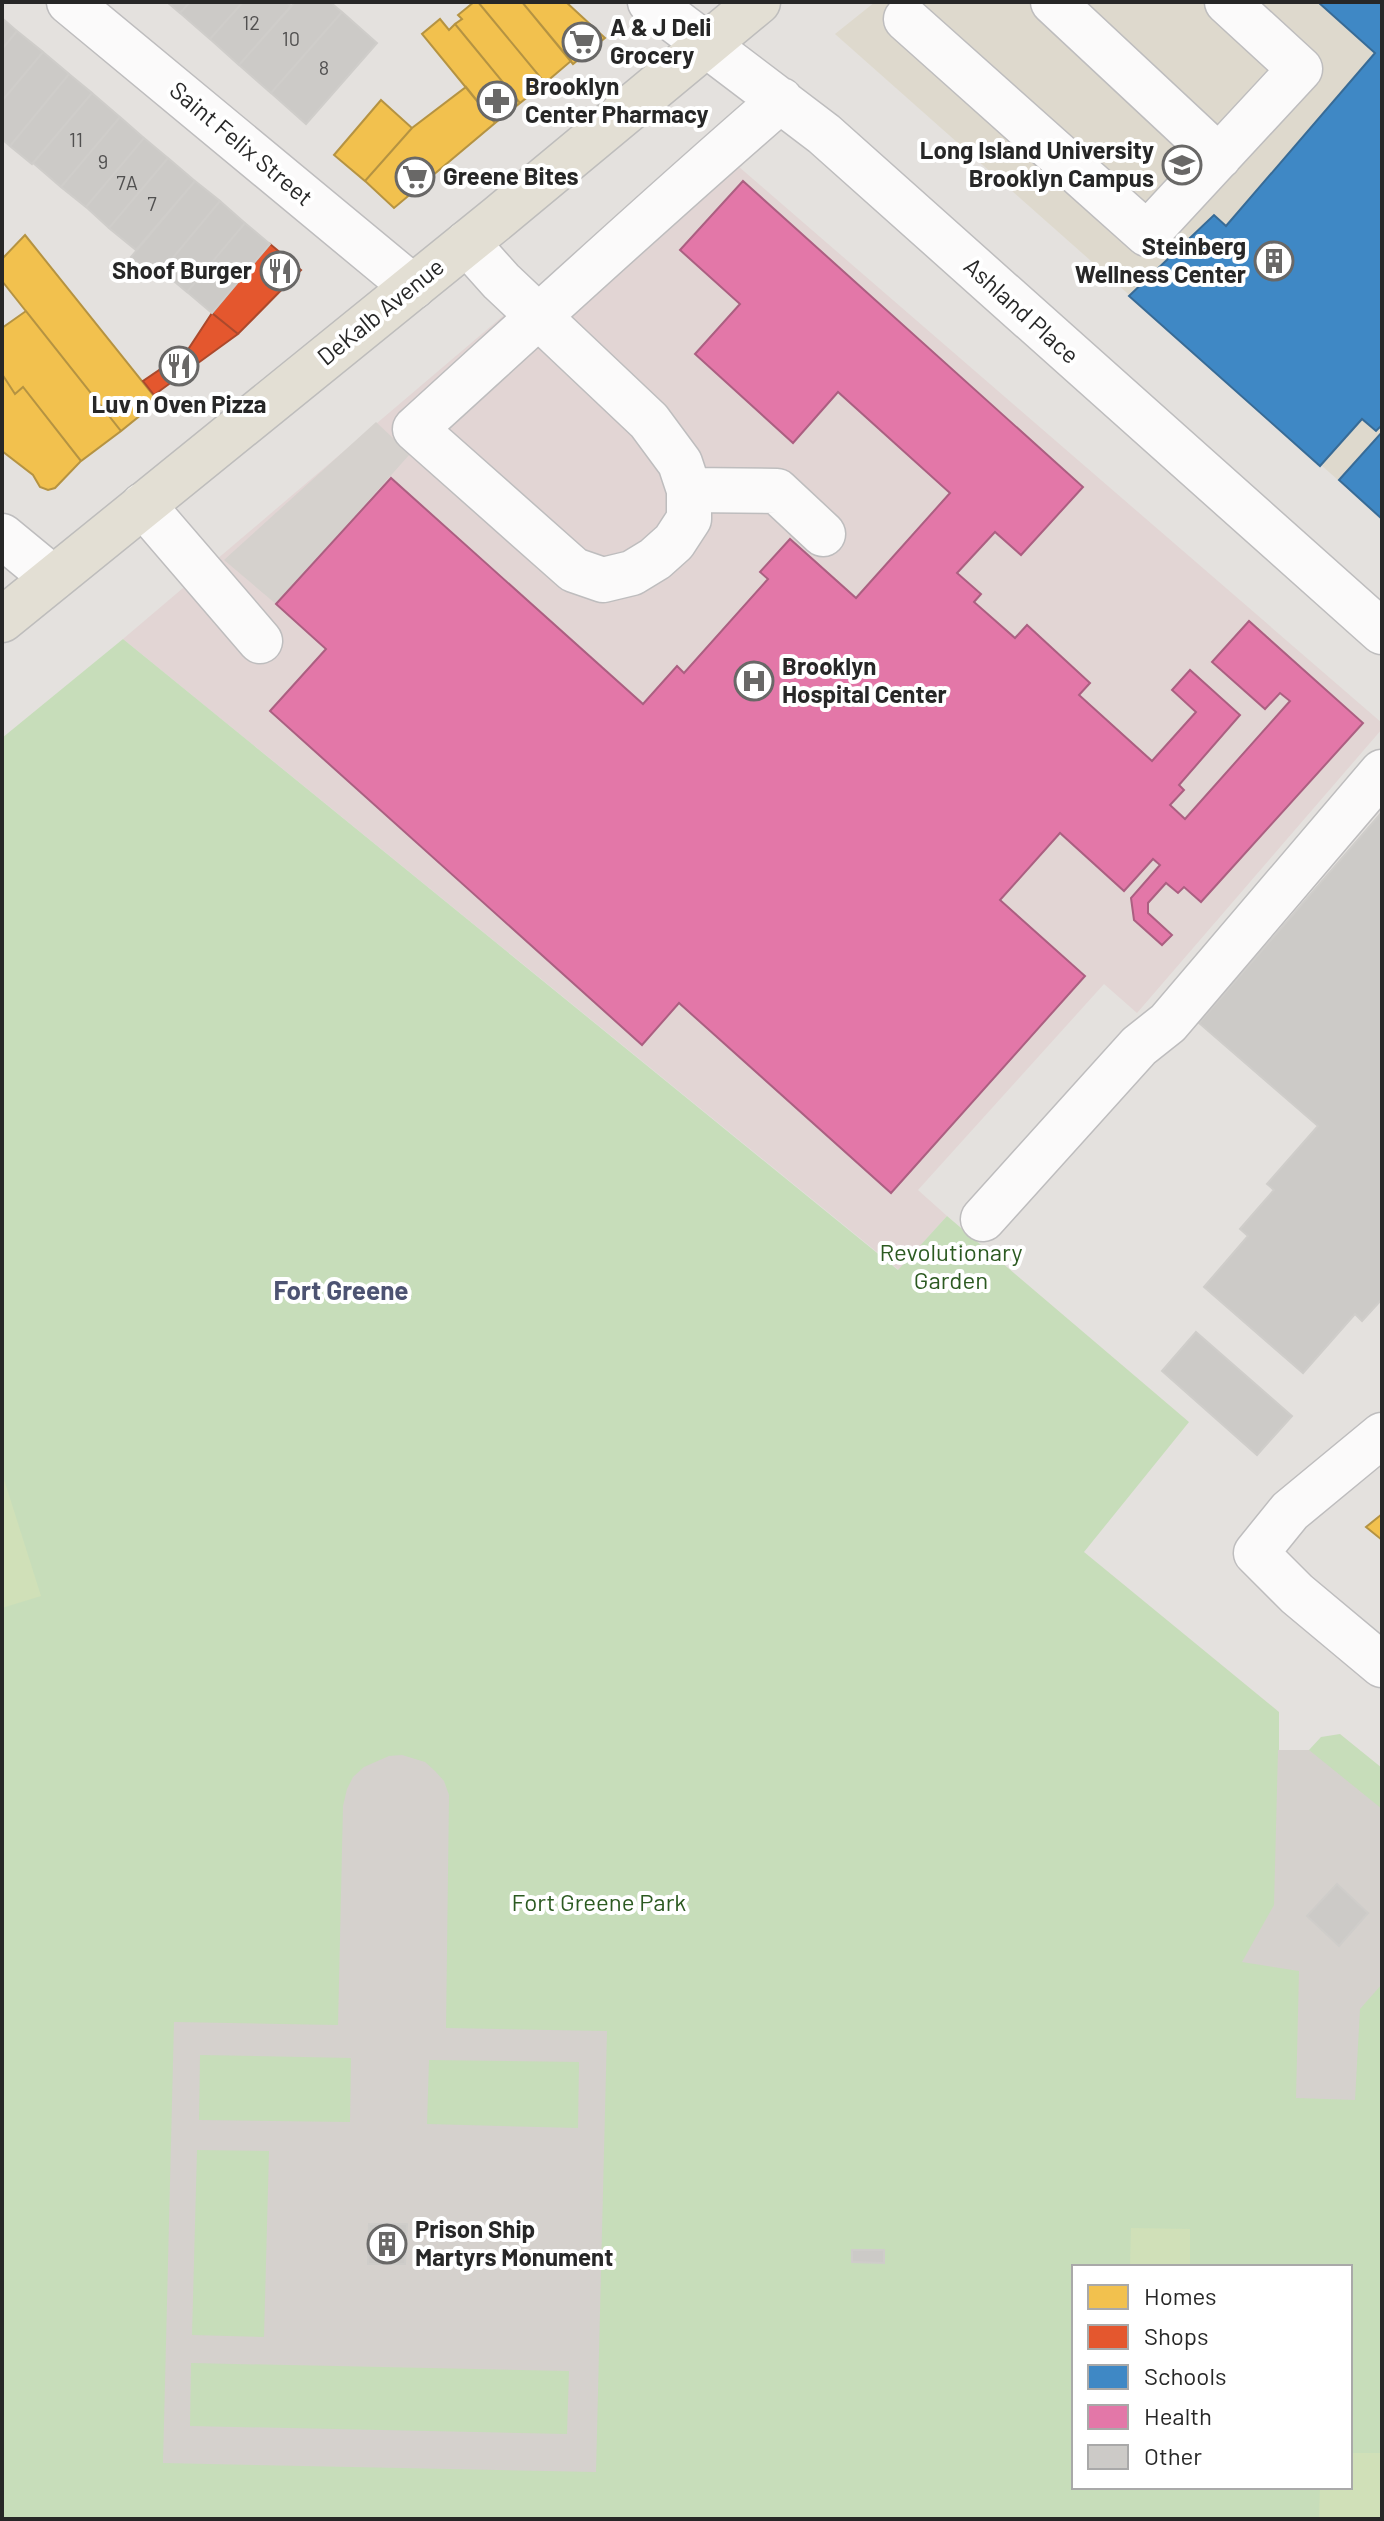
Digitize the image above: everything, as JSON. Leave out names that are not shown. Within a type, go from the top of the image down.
[{"type":"main road","name":"DeKalb Avenue","points":[[2,620],[467,243],[758,2]]},
{"type":"street","name":"Saint Felix Street","points":[[69,2],[413,287]]},
{"type":"street","name":"Ashland Place","points":[[650,2],[824,134],[1382,632]]},
{"type":"street","points":[[1053,2],[1219,157]]},
{"type":"street","points":[[906,19],[1147,234],[1300,69],[1227,2]]},
{"type":"street","points":[[467,243],[501,281],[539,316],[649,421],[680,463],[689,490],[689,519],[674,542],[632,573],[603,580],[574,570],[415,429],[539,316],[781,100]]},
{"type":"street","points":[[689,490],[777,491],[823,534]]},
{"type":"street","points":[[143,505],[260,641]]},
{"type":"street","points":[[2,536],[53,578]]},
{"type":"street","points":[[983,1219],[1139,1046],[1168,1023],[1382,772]]},
{"type":"street","points":[[1382,1435],[1290,1511],[1256,1553],[1297,1594],[1382,1665]]},
{"type":"shaded area","name":"Long Island University Brooklyn Campus","points":[[875,2],[1382,2],[1382,519],[835,34]]},
{"type":"shaded area","name":"Brooklyn Hospital Center","points":[[709,141],[1382,723],[1382,729],[1137,1013],[1104,984],[918,1190],[947,1216],[899,1270],[123,639]]},
{"type":"shaded area","points":[[376,422],[410,454],[276,604],[224,560]]},
{"type":"shaded area","points":[[1278,1750],[1309,1750],[1382,1809],[1382,1984],[1360,2009],[1355,2100],[1296,2098],[1299,1971],[1242,1962],[1274,1905]],"holes":[[[1336,1884],[1368,1913],[1339,1945],[1307,1916]]]},
{"type":"shaded area","points":[[402,1755],[425,1762],[444,1781],[449,1795],[446,2028],[607,2031],[596,2472],[163,2463],[174,2022],[338,2025],[343,1806],[353,1777],[364,1767],[389,1756]],"holes":[[[200,2055],[351,2058],[350,2122],[199,2120]],[[429,2060],[579,2062],[578,2128],[427,2124]],[[197,2150],[269,2151],[264,2337],[192,2335]],[[369,2224],[406,2224],[405,2264],[369,2264]],[[191,2363],[569,2371],[567,2434],[190,2426]]]},
{"type":"green space","name":"Fort Greene Park","points":[[123,639],[898,1270],[947,1216],[1189,1422],[1084,1552],[1279,1712],[1279,1750],[1309,1750],[1321,1737],[1340,1734],[1382,1768],[1382,2519],[2,2519],[2,738]]},
{"type":"green space","points":[[2,1473],[41,1596],[2,1608]]},
{"type":"green space","points":[[1131,2228],[1190,2229],[1190,2265],[1130,2265]]},
{"type":"green space","points":[[1352,2453],[1382,2453],[1382,2519],[1319,2519],[1320,2489],[1352,2489]]},
{"type":"building: Homes","points":[[478,2],[545,83],[520,103],[455,24],[462,19],[458,15]]},
{"type":"building: Homes","points":[[478,2],[522,2],[571,61],[545,83]]},
{"type":"building: Homes","points":[[522,2],[566,2],[605,38],[573,64]]},
{"type":"building: Homes","points":[[440,19],[449,30],[455,24],[520,103],[495,123],[422,34]]},
{"type":"building: Homes","points":[[466,87],[495,123],[394,208],[365,181],[412,128]]},
{"type":"building: Homes","points":[[381,100],[412,128],[365,181],[334,155]]},
{"type":"building: Homes","points":[[25,235],[158,401],[121,431],[2,281],[2,259]]},
{"type":"building: Homes","points":[[26,311],[121,431],[81,461],[23,387],[15,394],[2,374],[2,328]]},
{"type":"building: Homes","points":[[2,374],[15,394],[23,387],[81,461],[55,488],[48,490],[40,487],[33,475],[2,451]]},
{"type":"building: Homes","points":[[1382,1514],[1382,1540],[1366,1527]]},
{"type":"building: Shops","points":[[270,244],[301,270],[238,334],[212,313]]},
{"type":"building: Shops","name":"Luv n Oven Pizza","points":[[212,313],[238,334],[154,395],[143,381],[187,351]]},
{"type":"building: Schools","name":"Steinberg Wellness Center","points":[[1318,2],[1382,2],[1382,425],[1376,431],[1362,419],[1320,466],[1129,296],[1214,215],[1226,226],[1375,53]]},
{"type":"building: Schools","points":[[1382,432],[1382,519],[1339,480]]},
{"type":"building: Health","points":[[743,181],[1083,487],[1021,555],[995,532],[957,573],[981,594],[974,602],[1015,638],[1027,625],[1090,683],[1079,695],[1152,761],[1196,712],[1172,690],[1190,670],[1240,715],[1179,785],[1184,790],[1170,805],[1185,819],[1290,701],[1280,693],[1265,709],[1212,662],[1249,621],[1363,723],[1201,902],[1184,887],[1178,893],[1166,883],[1148,903],[1148,913],[1172,935],[1162,945],[1134,920],[1131,898],[1160,865],[1153,859],[1124,891],[1060,833],[1000,900],[1085,976],[891,1193],[679,1003],[642,1045],[270,711],[326,649],[276,604],[391,478],[643,704],[677,666],[684,673],[768,579],[760,572],[790,539],[856,598],[950,493],[838,392],[793,443],[695,354],[740,304],[680,250]]},
{"type":"building: Other","points":[[167,2],[190,2],[180,13]]},
{"type":"building: Other","points":[[190,2],[243,2],[210,39],[180,13]]},
{"type":"building: Other","points":[[243,2],[286,2],[291,6],[239,65],[210,39]]},
{"type":"building: Other","points":[[295,2],[330,2],[342,12],[271,93],[239,65]]},
{"type":"building: Other","points":[[342,12],[377,43],[306,124],[271,93]]},
{"type":"building: Other","points":[[2,18],[17,31],[2,49]]},
{"type":"building: Other","points":[[17,31],[43,52],[2,101],[2,49]]},
{"type":"building: Other","points":[[43,52],[69,74],[10,146],[2,139],[2,101]]},
{"type":"building: Other","points":[[69,74],[92,93],[32,164],[10,146]]},
{"type":"building: Other","points":[[92,93],[120,117],[61,187],[33,163]]},
{"type":"building: Other","points":[[120,117],[144,138],[86,207],[61,187]]},
{"type":"building: Other","points":[[144,138],[168,158],[109,228],[86,207]]},
{"type":"building: Other","points":[[168,158],[195,181],[136,250],[109,228]]},
{"type":"building: Other","points":[[195,181],[220,201],[156,278],[131,257]]},
{"type":"building: Other","points":[[220,201],[245,223],[187,292],[162,271]]},
{"type":"building: Other","points":[[245,223],[270,244],[212,313],[187,292]]},
{"type":"building: Other","points":[[1382,812],[1382,1299],[1362,1321],[1355,1314],[1303,1373],[1204,1287],[1248,1236],[1240,1229],[1274,1190],[1267,1184],[1318,1126],[1199,1023]]},
{"type":"building: Other","points":[[1196,1332],[1292,1416],[1257,1455],[1162,1371]]},
{"type":"building: Other","points":[[1337,1884],[1368,1913],[1339,1946],[1307,1916]]},
{"type":"building: Other","name":"Prison Ship Martyrs Monument","points":[[369,2224],[407,2224],[405,2264],[368,2264]]},
{"type":"building: Other","points":[[852,2250],[884,2250],[884,2263],[852,2262]]},
{"type":"place","name":"A & J Deli Grocery","points":[[582,42]]},
{"type":"place","name":"Brooklyn Center Pharmacy","points":[[497,101]]},
{"type":"place","name":"Long Island University Brooklyn Campus","points":[[1182,165]]},
{"type":"place","name":"Greene Bites","points":[[415,177]]},
{"type":"place","name":"Steinberg Wellness Center","points":[[1274,261]]},
{"type":"place","name":"Shoof Burger","points":[[280,271]]},
{"type":"place","name":"Luv n Oven Pizza","points":[[179,366]]},
{"type":"place","name":"Brooklyn Hospital Center","points":[[754,681]]},
{"type":"place","name":"Prison Ship Martyrs Monument","points":[[387,2244]]},
{"type":"district","name":"Fort Greene","points":[[341,1291]]},
{"type":"park label","name":"Revolutionary Garden","points":[[951,1267]]}]
